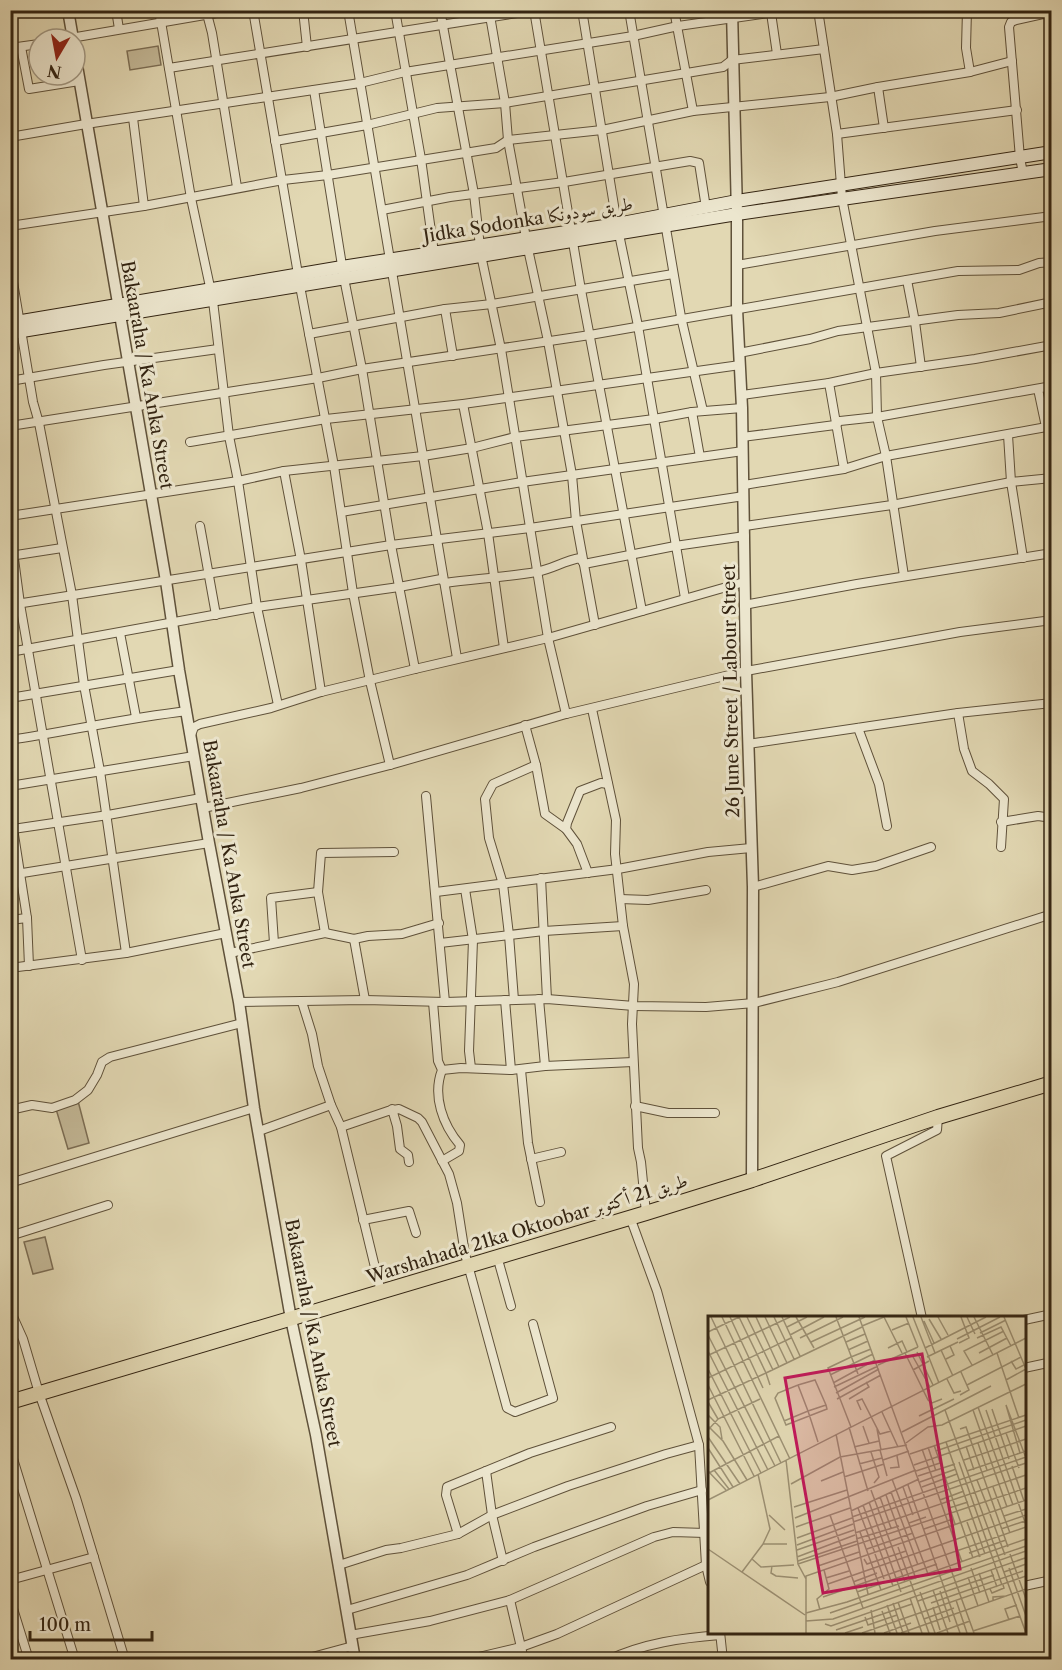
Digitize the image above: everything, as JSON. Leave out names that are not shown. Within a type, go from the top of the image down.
[{"type":"main road","name":"Jidka Sodonka طريق سودونكا","points":[[16,327],[618,229],[737,208],[842,184],[1052,152]]},
{"type":"main road","name":"Jidka Sodonka طريق سودونكا","points":[[665,221],[706,207],[737,208],[842,198],[1052,169]]},
{"type":"main road","name":"Jidka Sodonka طريق سودونكا","points":[[391,265],[434,253],[481,250]]},
{"type":"main road","name":"Warshahada 21ka Oktoobar طريق 21 أكتوبر","points":[[10,1402],[646,1213],[938,1117],[1052,1083]]},
{"type":"street","points":[[68,10],[69,27]]},
{"type":"street","points":[[116,10],[119,29]]},
{"type":"street","points":[[159,10],[191,198],[211,295],[229,436],[257,607],[278,705]]},
{"type":"street","points":[[87,36],[234,10]]},
{"type":"street","points":[[253,10],[299,281],[326,419],[353,593],[370,681],[390,765]]},
{"type":"street","points":[[303,10],[307,47]]},
{"type":"street","points":[[348,10],[457,658]]},
{"type":"street","points":[[395,10],[428,202],[434,253]]},
{"type":"street","points":[[440,10],[474,194],[481,250],[501,349],[548,638],[566,714]]},
{"type":"street","points":[[582,10],[618,229],[638,326],[685,598]]},
{"type":"street","points":[[628,10],[649,120],[681,318],[703,411]]},
{"type":"street","points":[[674,10],[693,111]]},
{"type":"street","points":[[10,137],[360,83],[405,72],[633,36],[732,15],[790,10]]},
{"type":"street","points":[[818,10],[837,134],[842,198],[876,373],[878,417],[904,576]]},
{"type":"street","points":[[967,10],[966,48],[970,72]]},
{"type":"street","points":[[169,68],[443,25],[489,14],[535,11],[581,290],[642,611]]},
{"type":"street","points":[[1023,173],[1009,34],[1011,22],[1052,12]]},
{"type":"street","points":[[207,13],[217,60],[237,187]]},
{"type":"street","points":[[771,13],[777,54]]},
{"type":"street","points":[[489,14],[505,103],[508,140],[572,475],[576,521],[595,625]]},
{"type":"street","name":"26 June Street / Labour Street","points":[[732,15],[737,309],[742,395],[745,531],[744,605],[753,887],[752,1180]]},
{"type":"street","points":[[10,48],[27,46]]},
{"type":"street","points":[[21,47],[27,78]]},
{"type":"street","points":[[275,141],[367,125],[437,108],[505,103],[687,74],[723,67],[732,60],[824,49]]},
{"type":"street","points":[[10,226],[191,198],[237,187],[496,148],[508,140],[602,130],[693,111],[830,97],[970,72],[1012,61]]},
{"type":"street","name":"Bakaaraha / Ka Anka Street","points":[[81,87],[166,581],[179,670],[239,1002],[254,1108],[291,1319],[316,1435],[356,1659]]},
{"type":"street","points":[[878,87],[884,128]]},
{"type":"street","points":[[314,90],[343,273],[415,669]]},
{"type":"street","points":[[837,134],[1017,110]]},
{"type":"street","points":[[133,118],[144,206]]},
{"type":"street","points":[[382,210],[690,161],[697,161],[700,167],[706,207]]},
{"type":"street","points":[[737,265],[935,231],[1052,216]]},
{"type":"street","points":[[10,426],[501,349],[859,290],[958,271],[1019,270],[1039,263],[1052,262]]},
{"type":"street","points":[[10,264],[16,327],[30,378],[72,595],[84,685],[108,815],[126,953]]},
{"type":"street","points":[[309,334],[445,309],[538,297],[673,274]]},
{"type":"street","points":[[907,280],[921,367]]},
{"type":"street","points":[[740,352],[810,339],[838,331],[958,315],[999,313],[1052,302]]},
{"type":"street","points":[[445,309],[453,356]]},
{"type":"street","points":[[742,395],[829,384],[876,373],[1052,345]]},
{"type":"street","points":[[10,381],[218,349]]},
{"type":"street","points":[[190,442],[326,419],[463,404],[556,389],[740,365]]},
{"type":"street","points":[[829,384],[844,469]]},
{"type":"street","points":[[742,437],[835,425],[840,421],[878,417],[1052,386]]},
{"type":"street","points":[[10,605],[391,545],[437,541],[669,507],[844,469],[886,456],[1049,427],[1038,389]]},
{"type":"street","points":[[463,404],[488,533],[504,648]]},
{"type":"street","points":[[10,516],[238,481],[284,471],[423,456],[472,448],[515,437],[692,412],[742,408]]},
{"type":"street","points":[[692,412],[700,457]]},
{"type":"street","points":[[1008,435],[1011,482],[1023,558]]},
{"type":"street","points":[[341,512],[522,482],[743,451]]},
{"type":"street","points":[[284,471],[301,560],[321,692]]},
{"type":"street","points":[[584,564],[745,531],[1011,482],[1052,478]]},
{"type":"street","points":[[200,526],[216,615]]},
{"type":"street","points":[[10,530],[20,604],[82,960]]},
{"type":"street","points":[[12,555],[62,548]]},
{"type":"street","points":[[744,605],[904,576],[1052,553]]},
{"type":"street","points":[[445,583],[537,572],[559,565],[563,560],[580,558],[584,564]]},
{"type":"street","points":[[10,652],[306,599],[441,579],[445,583]]},
{"type":"street","points":[[191,736],[194,727],[200,724],[457,658],[548,638],[744,582]]},
{"type":"street","points":[[13,829],[301,788],[566,714],[746,670],[960,632],[1052,620]]},
{"type":"street","points":[[120,633],[136,717]]},
{"type":"street","points":[[10,698],[179,670]]},
{"type":"street","points":[[748,744],[957,713],[1052,703]]},
{"type":"street","points":[[592,709],[616,820],[615,854],[623,926],[634,984],[632,1024],[635,1106],[646,1213]]},
{"type":"street","points":[[10,740],[92,727],[136,717],[187,711]]},
{"type":"street","points":[[957,713],[964,749],[972,771],[1004,799],[1001,847]]},
{"type":"street","points":[[525,725],[536,765],[545,814],[566,828],[577,844],[588,873]]},
{"type":"street","points":[[858,728],[879,784],[887,826]]},
{"type":"street","points":[[10,786],[194,756]]},
{"type":"street","points":[[511,1070],[509,934],[503,884],[489,838],[486,795],[493,784],[536,765]]},
{"type":"street","points":[[566,828],[580,791],[594,785],[608,784]]},
{"type":"street","points":[[426,796],[445,1002]]},
{"type":"street","points":[[10,809],[27,918],[29,966]]},
{"type":"street","points":[[1001,822],[1038,816],[1052,818]]},
{"type":"street","points":[[10,875],[209,843]]},
{"type":"street","points":[[753,887],[828,866],[852,870],[876,866],[931,847]]},
{"type":"street","points":[[436,892],[618,869],[708,852],[751,848]]},
{"type":"street","points":[[325,933],[318,892],[321,853],[394,852]]},
{"type":"street","points":[[540,879],[544,931],[545,1066]]},
{"type":"street","points":[[465,890],[472,940],[469,1051],[471,1068]]},
{"type":"street","points":[[620,899],[648,900],[706,890]]},
{"type":"street","points":[[274,942],[271,898],[318,892]]},
{"type":"street","points":[[239,1002],[365,1000],[472,1002],[543,999],[634,1006],[706,1007],[754,1003],[838,981],[1052,914]]},
{"type":"street","points":[[10,920],[27,918]]},
{"type":"street","points":[[230,953],[325,933],[354,939],[402,934],[439,923]]},
{"type":"street","points":[[440,943],[509,934],[623,926]]},
{"type":"street","points":[[10,968],[126,953],[226,933]]},
{"type":"street","points":[[354,939],[365,1000]]},
{"type":"street","points":[[302,1002],[312,1034],[318,1066],[341,1127],[381,1292]]},
{"type":"street","points":[[433,1002],[438,1061],[442,1070],[438,1098],[444,1120],[460,1148],[459,1151],[442,1161]]},
{"type":"street","points":[[10,1110],[32,1105],[52,1108],[75,1100],[88,1090],[102,1062],[110,1057],[242,1023]]},
{"type":"street","points":[[442,1070],[471,1068],[521,1070],[545,1066],[633,1062]]},
{"type":"street","points":[[521,1070],[531,1159],[540,1202]]},
{"type":"street","points":[[259,1131],[331,1105]]},
{"type":"street","points":[[635,1106],[668,1113],[715,1113]]},
{"type":"street","points":[[10,1183],[254,1108]]},
{"type":"street","points":[[341,1127],[392,1109],[399,1109],[418,1118],[449,1174],[457,1203],[468,1265],[507,1408],[510,1411],[515,1412],[553,1398],[532,1324]]},
{"type":"street","points":[[392,1109],[400,1149],[408,1155],[409,1162]]},
{"type":"street","points":[[922,1316],[886,1156],[938,1130],[938,1117]]},
{"type":"street","points":[[531,1159],[561,1152]]},
{"type":"street","points":[[10,1236],[108,1205]]},
{"type":"street","points":[[363,1220],[409,1211],[416,1233]]},
{"type":"street","points":[[630,1217],[657,1291],[699,1445],[708,1574]]},
{"type":"street","points":[[497,1256],[511,1306]]},
{"type":"street","points":[[10,1310],[23,1339],[39,1393],[76,1498],[125,1659]]},
{"type":"street","points":[[1026,1320],[1052,1314]]},
{"type":"street","points":[[1026,1368],[1052,1362]]},
{"type":"street","points":[[458,1534],[445,1490],[530,1453],[611,1427]]},
{"type":"street","points":[[339,1564],[386,1550],[458,1534],[492,1515],[568,1486],[699,1445]]},
{"type":"street","points":[[10,1449],[75,1659]]},
{"type":"street","points":[[486,1471],[492,1515],[503,1561]]},
{"type":"street","points":[[346,1610],[467,1575],[647,1506],[702,1490]]},
{"type":"street","points":[[301,1659],[351,1641],[510,1600],[654,1537],[673,1532],[705,1533]]},
{"type":"street","points":[[10,1580],[94,1557]]},
{"type":"street","points":[[466,1659],[521,1647],[557,1634],[706,1565]]},
{"type":"street","points":[[1026,1586],[1052,1580]]},
{"type":"street","points":[[10,1599],[29,1659]]},
{"type":"street","points":[[510,1600],[524,1659]]},
{"type":"street","points":[[608,1659],[668,1640],[720,1634],[723,1659]]},
{"type":"shaded area","points":[[158,46],[161,65],[130,70],[127,51]]},
{"type":"shaded area","points":[[78,1101],[89,1143],[68,1149],[56,1109]]},
{"type":"shaded area","points":[[45,1237],[53,1269],[33,1274],[24,1242]]}]
